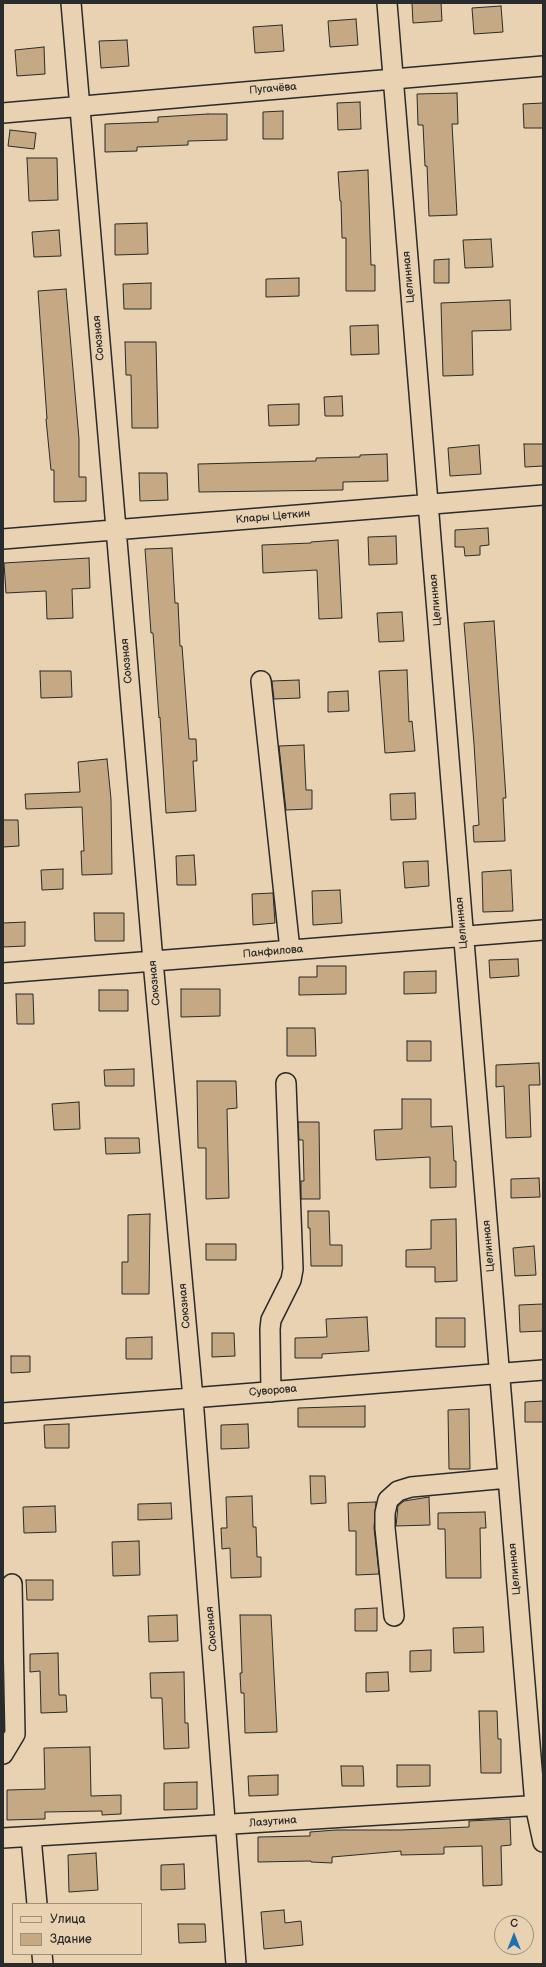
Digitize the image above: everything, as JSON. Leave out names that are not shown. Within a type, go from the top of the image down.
[{"type":"street","name":"Союзная","points":[[71,3],[153,961],[194,1398],[227,1824],[236,1964]]},
{"type":"street","name":"Целинная","points":[[387,3],[499,1374],[543,1842]]},
{"type":"street","name":"Пугачёва","points":[[3,113],[543,66]]},
{"type":"street","name":"Клары Цеткин","points":[[3,539],[543,495]]},
{"type":"street","points":[[261,682],[290,950]]},
{"type":"street","name":"Панфилова","points":[[3,973],[543,930]]},
{"type":"street","points":[[271,1392],[271,1320],[292,1280],[293,1269],[286,1083]]},
{"type":"street","name":"Суворова","points":[[3,1413],[543,1370]]},
{"type":"street","points":[[394,1616],[384,1528],[388,1500],[398,1491],[410,1487],[508,1478]]},
{"type":"street","points":[[3,1754],[15,1734],[12,1584]]},
{"type":"street","name":"Лазутина","points":[[3,1838],[539,1805]]},
{"type":"street","points":[[31,1837],[37,1903]]},
{"type":"building","points":[[412,3],[441,3],[442,21],[413,23]]},
{"type":"building","points":[[501,6],[503,32],[474,34],[472,8]]},
{"type":"building","points":[[356,19],[358,45],[330,47],[328,21]]},
{"type":"building","points":[[282,25],[284,51],[255,53],[253,27]]},
{"type":"building","points":[[127,40],[129,66],[101,68],[99,41]]},
{"type":"building","points":[[44,47],[45,74],[17,76],[15,50]]},
{"type":"building","points":[[457,93],[458,124],[452,124],[457,215],[429,216],[427,166],[425,166],[423,125],[418,125],[417,94]]},
{"type":"building","points":[[360,102],[361,129],[338,130],[337,103]]},
{"type":"building","points":[[543,103],[543,128],[524,128],[523,104]]},
{"type":"building","points":[[283,111],[283,139],[263,139],[263,112]]},
{"type":"building","points":[[227,114],[227,140],[188,141],[188,145],[137,147],[137,151],[105,152],[105,124],[158,122],[158,117]]},
{"type":"building","points":[[10,130],[36,133],[34,149],[8,146]]},
{"type":"building","points":[[27,158],[57,158],[58,200],[29,201]]},
{"type":"building","points":[[368,170],[371,265],[375,265],[375,291],[346,291],[346,238],[342,238],[341,201],[338,172]]},
{"type":"building","points":[[147,223],[148,254],[115,255],[115,224]]},
{"type":"building","points":[[59,230],[61,256],[34,257],[32,232]]},
{"type":"building","points":[[491,239],[493,267],[465,268],[463,240]]},
{"type":"building","points":[[449,259],[449,283],[434,283],[434,260]]},
{"type":"building","points":[[299,278],[299,296],[266,297],[266,279]]},
{"type":"building","points":[[151,283],[151,309],[124,309],[123,284]]},
{"type":"building","points":[[66,289],[79,439],[79,477],[86,477],[86,501],[54,502],[54,470],[51,470],[46,419],[38,291]]},
{"type":"building","points":[[510,300],[511,330],[472,331],[473,375],[443,376],[441,303]]},
{"type":"building","points":[[378,325],[379,354],[351,355],[350,326]]},
{"type":"building","points":[[125,342],[156,342],[158,428],[132,428],[131,375],[126,375]]},
{"type":"building","points":[[342,396],[343,416],[325,416],[324,397]]},
{"type":"building","points":[[299,404],[299,425],[269,426],[268,405]]},
{"type":"building","points":[[524,444],[543,444],[543,466],[525,467]]},
{"type":"building","points":[[479,445],[481,474],[450,476],[448,448]]},
{"type":"building","points":[[387,454],[388,481],[343,482],[343,490],[199,492],[198,464],[316,461],[316,458],[360,457],[360,455]]},
{"type":"building","points":[[139,473],[167,473],[168,500],[140,501]]},
{"type":"building","points":[[488,528],[489,545],[480,546],[480,555],[465,556],[464,547],[455,547],[455,530]]},
{"type":"building","points":[[396,536],[397,564],[369,565],[368,537]]},
{"type":"building","points":[[338,540],[342,618],[319,619],[317,570],[263,573],[262,545],[311,543]]},
{"type":"building","points":[[172,548],[175,603],[178,603],[180,646],[182,646],[189,739],[196,739],[197,761],[193,761],[196,811],[166,813],[160,717],[159,718],[153,633],[151,633],[145,549]]},
{"type":"building","points":[[89,558],[90,588],[72,589],[73,618],[47,619],[46,591],[6,593],[4,563]]},
{"type":"building","points":[[402,612],[404,641],[379,642],[377,613]]},
{"type":"building","points":[[494,621],[506,798],[503,798],[505,841],[474,842],[473,826],[479,825],[464,623]]},
{"type":"building","points":[[407,670],[409,722],[412,721],[415,751],[385,753],[379,671]]},
{"type":"building","points":[[40,671],[71,671],[72,697],[41,698]]},
{"type":"building","points":[[299,680],[300,698],[274,699],[272,681]]},
{"type":"building","points":[[348,691],[349,711],[328,712],[328,692]]},
{"type":"building","points":[[304,745],[306,790],[312,790],[312,809],[286,810],[279,746]]},
{"type":"building","points":[[107,759],[111,799],[112,874],[82,875],[81,851],[84,851],[82,807],[26,809],[25,794],[80,792],[78,762]]},
{"type":"building","points":[[415,793],[416,819],[391,820],[390,794]]},
{"type":"building","points":[[3,820],[18,820],[19,846],[3,847]]},
{"type":"building","points":[[194,855],[196,885],[177,885],[176,856]]},
{"type":"building","points":[[428,861],[429,886],[405,888],[403,862]]},
{"type":"building","points":[[63,869],[63,889],[42,890],[41,870]]},
{"type":"building","points":[[511,870],[513,911],[483,912],[482,872]]},
{"type":"building","points":[[340,890],[342,923],[313,925],[312,891]]},
{"type":"building","points":[[273,893],[275,923],[253,925],[252,894]]},
{"type":"building","points":[[94,913],[124,913],[124,941],[95,941]]},
{"type":"building","points":[[25,922],[25,946],[3,947],[3,923]]},
{"type":"building","points":[[518,959],[519,976],[490,978],[489,960]]},
{"type":"building","points":[[317,966],[346,966],[346,994],[299,995],[299,977],[317,977]]},
{"type":"building","points":[[436,971],[436,993],[404,994],[404,972]]},
{"type":"building","points":[[181,989],[220,989],[220,1016],[181,1017]]},
{"type":"building","points":[[99,990],[128,990],[128,1011],[99,1011]]},
{"type":"building","points":[[16,994],[33,994],[34,1024],[17,1024]]},
{"type":"building","points":[[287,1028],[315,1028],[316,1056],[287,1056]]},
{"type":"building","points":[[407,1041],[431,1041],[431,1061],[407,1061]]},
{"type":"building","points":[[539,1063],[540,1085],[529,1085],[531,1137],[506,1138],[504,1086],[496,1087],[496,1065]]},
{"type":"building","points":[[134,1069],[134,1086],[105,1086],[104,1070]]},
{"type":"building","points":[[197,1081],[236,1081],[237,1108],[227,1109],[229,1198],[206,1199],[206,1148],[198,1148]]},
{"type":"building","points":[[402,1099],[431,1099],[431,1127],[452,1126],[454,1161],[456,1161],[456,1187],[430,1188],[430,1157],[376,1160],[374,1130],[402,1129]]},
{"type":"building","points":[[79,1102],[80,1129],[54,1130],[52,1104]]},
{"type":"building","points":[[298,1122],[319,1122],[320,1199],[301,1199],[301,1181],[304,1181],[303,1140],[299,1140]]},
{"type":"building","points":[[105,1138],[139,1138],[140,1153],[106,1154]]},
{"type":"building","points":[[539,1178],[540,1197],[511,1198],[511,1179]]},
{"type":"building","points":[[308,1211],[329,1211],[330,1245],[342,1245],[342,1266],[311,1266]]},
{"type":"building","points":[[150,1214],[149,1294],[122,1294],[122,1262],[128,1262],[128,1215]]},
{"type":"building","points":[[456,1219],[457,1281],[435,1282],[435,1267],[406,1267],[406,1250],[431,1249],[431,1220]]},
{"type":"building","points":[[206,1244],[236,1244],[236,1260],[206,1260]]},
{"type":"building","points":[[534,1246],[536,1275],[515,1276],[513,1248]]},
{"type":"building","points":[[543,1304],[543,1331],[520,1332],[519,1305]]},
{"type":"building","points":[[367,1317],[369,1351],[322,1354],[322,1358],[295,1358],[295,1338],[327,1337],[326,1319]]},
{"type":"building","points":[[436,1318],[465,1318],[465,1347],[436,1347]]},
{"type":"building","points":[[212,1333],[234,1333],[235,1356],[212,1357]]},
{"type":"building","points":[[152,1337],[152,1359],[126,1359],[126,1338]]},
{"type":"building","points":[[11,1356],[30,1356],[30,1372],[11,1373]]},
{"type":"building","points":[[543,1401],[543,1422],[525,1422],[525,1402]]},
{"type":"building","points":[[365,1406],[365,1427],[298,1427],[298,1408]]},
{"type":"building","points":[[469,1409],[470,1469],[449,1469],[448,1410]]},
{"type":"building","points":[[69,1424],[69,1448],[45,1448],[44,1425]]},
{"type":"building","points":[[248,1424],[249,1448],[221,1449],[221,1425]]},
{"type":"building","points":[[310,1476],[325,1476],[326,1503],[311,1504]]},
{"type":"building","points":[[252,1496],[253,1527],[256,1527],[257,1557],[261,1557],[261,1577],[231,1578],[230,1548],[222,1549],[221,1528],[227,1528],[226,1497]]},
{"type":"building","points":[[429,1497],[430,1525],[396,1526],[398,1506],[404,1501]]},
{"type":"building","points":[[376,1502],[374,1528],[379,1574],[356,1575],[356,1531],[349,1531],[348,1503]]},
{"type":"building","points":[[171,1503],[172,1519],[138,1520],[138,1504]]},
{"type":"building","points":[[55,1506],[56,1532],[24,1533],[23,1507]]},
{"type":"building","points":[[485,1512],[486,1528],[480,1528],[481,1578],[446,1578],[445,1529],[438,1529],[438,1513]]},
{"type":"building","points":[[139,1541],[140,1575],[113,1576],[112,1542]]},
{"type":"building","points":[[26,1580],[53,1580],[53,1600],[27,1600]]},
{"type":"building","points":[[377,1608],[377,1631],[355,1631],[355,1609]]},
{"type":"building","points":[[177,1615],[178,1641],[149,1642],[148,1616]]},
{"type":"building","points":[[240,1615],[271,1615],[277,1732],[245,1733],[244,1693],[241,1693],[240,1673],[242,1673]]},
{"type":"building","points":[[483,1627],[484,1652],[454,1653],[453,1628]]},
{"type":"building","points":[[431,1650],[431,1671],[410,1672],[410,1651]]},
{"type":"building","points":[[58,1653],[59,1695],[66,1695],[67,1712],[41,1713],[40,1671],[30,1672],[30,1654]]},
{"type":"building","points":[[184,1672],[185,1723],[188,1723],[189,1748],[164,1749],[162,1698],[151,1698],[150,1673]]},
{"type":"building","points":[[388,1672],[389,1691],[366,1692],[366,1673]]},
{"type":"building","points":[[479,1711],[497,1711],[498,1739],[501,1739],[501,1773],[481,1773]]},
{"type":"building","points":[[90,1747],[91,1796],[121,1795],[121,1814],[102,1815],[102,1811],[45,1812],[45,1819],[7,1820],[7,1790],[45,1789],[44,1748]]},
{"type":"building","points":[[397,1765],[430,1765],[430,1786],[397,1787]]},
{"type":"building","points":[[341,1766],[363,1766],[364,1786],[342,1786]]},
{"type":"building","points":[[278,1775],[278,1795],[249,1796],[248,1776]]},
{"type":"building","points":[[197,1782],[197,1809],[164,1810],[164,1783]]},
{"type":"building","points":[[510,1819],[511,1845],[501,1846],[502,1885],[483,1886],[482,1846],[444,1847],[444,1854],[401,1855],[401,1851],[332,1857],[332,1863],[311,1861],[258,1862],[258,1837],[310,1836],[310,1832],[336,1830],[401,1830],[469,1827],[469,1821]]},
{"type":"building","points":[[96,1853],[98,1890],[69,1892],[68,1855]]},
{"type":"building","points":[[184,1864],[185,1889],[161,1890],[161,1865]]},
{"type":"building","points":[[284,1910],[285,1923],[301,1921],[303,1945],[264,1949],[261,1912]]},
{"type":"building","points":[[178,1924],[205,1924],[206,1942],[179,1943]]}]
